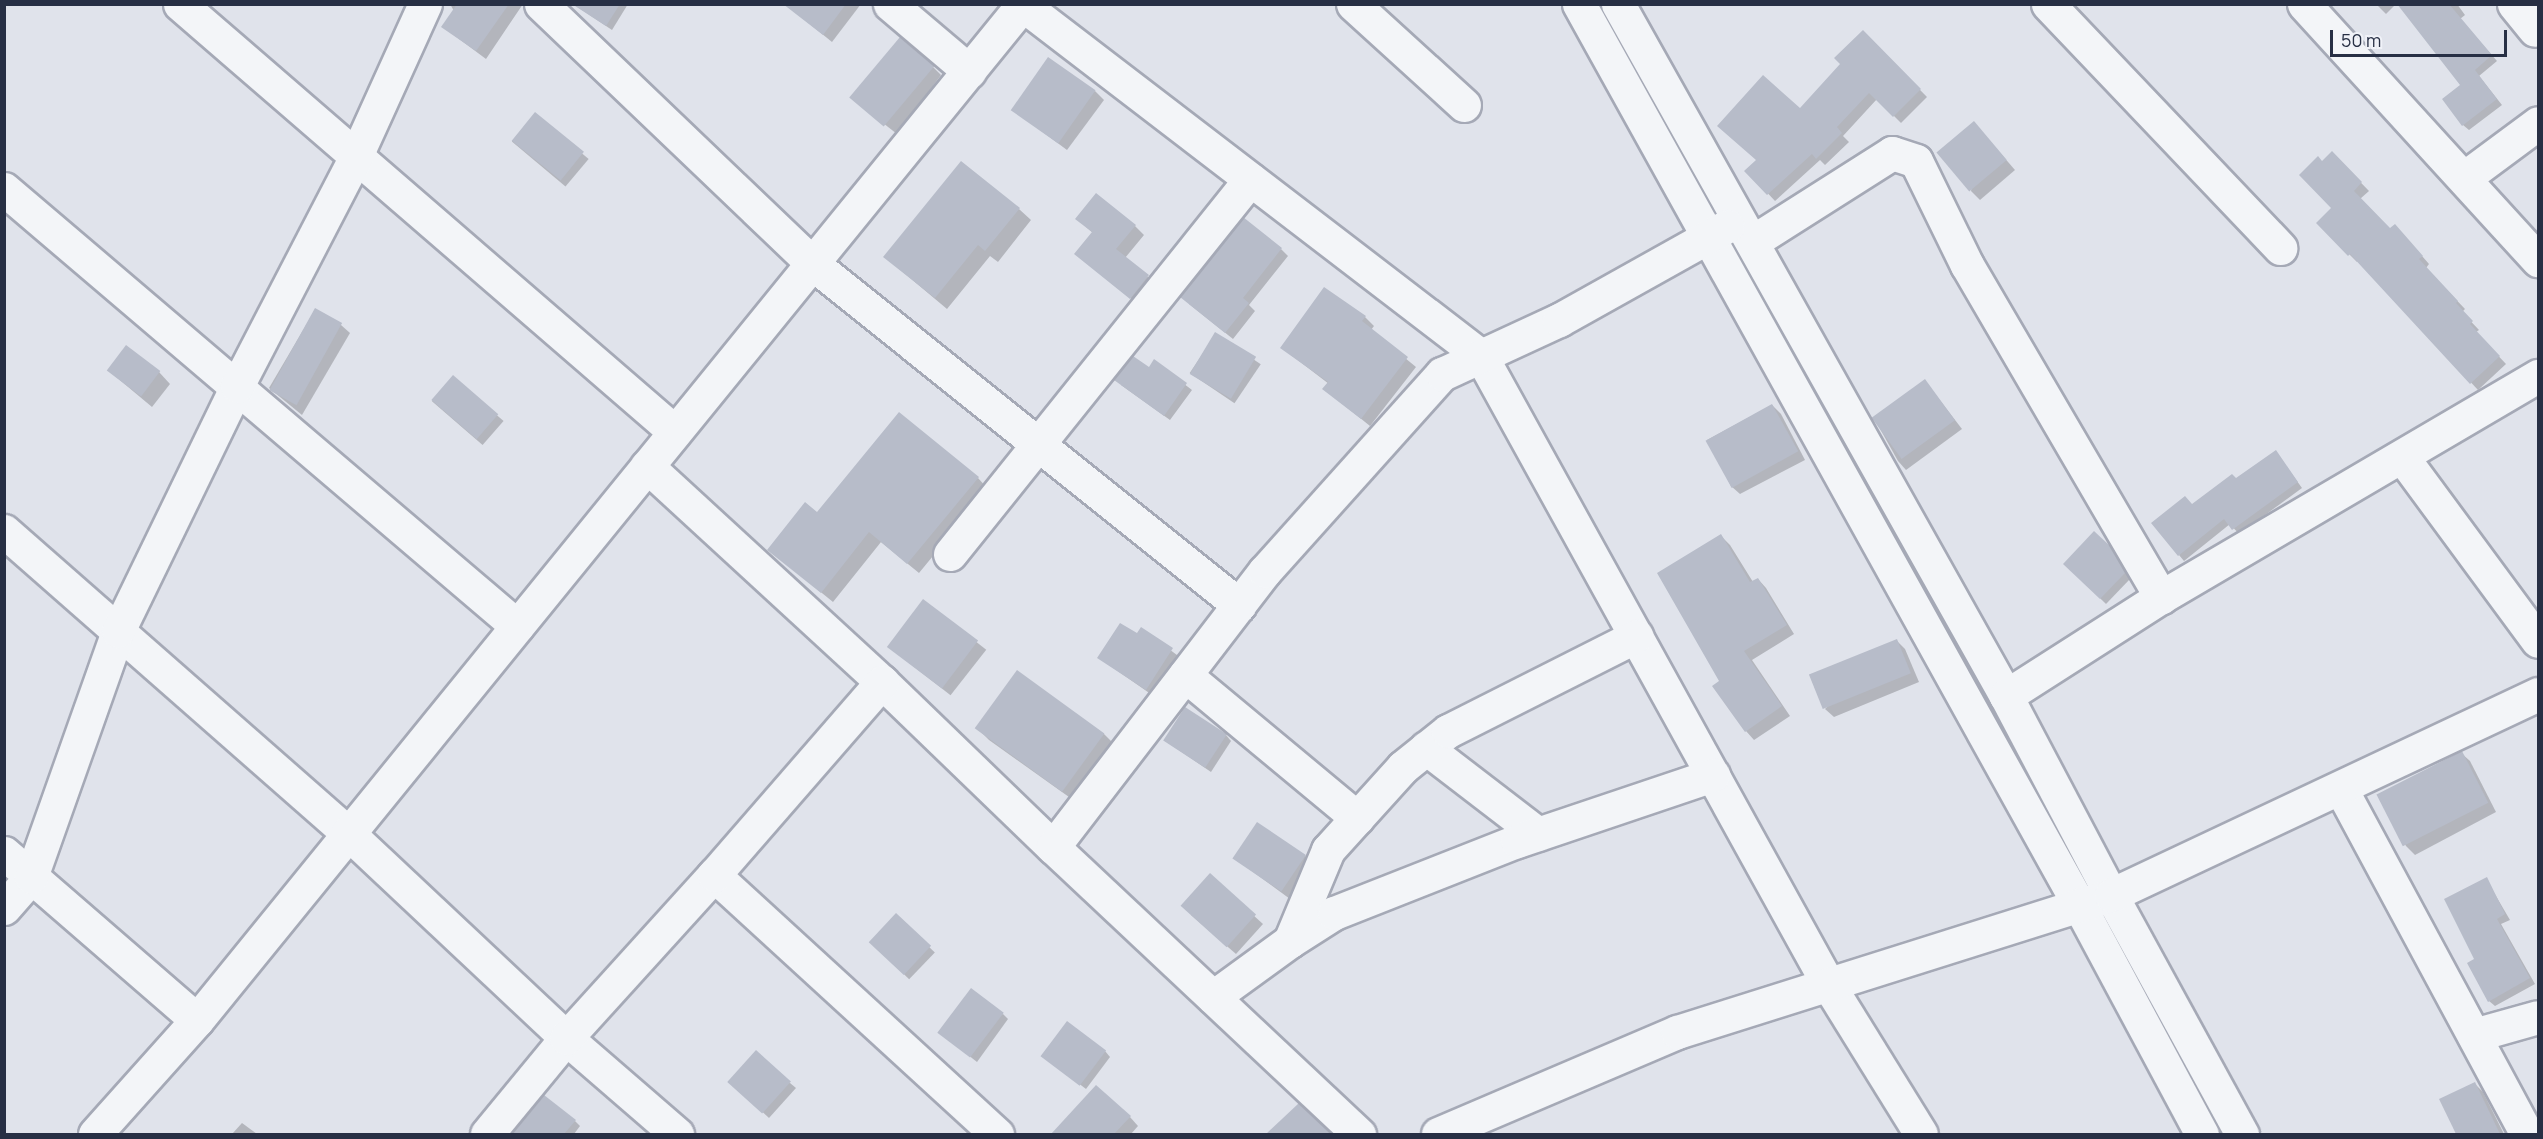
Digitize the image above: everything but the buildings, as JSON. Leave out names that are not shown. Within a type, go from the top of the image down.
[{"type":"street","points":[[180,4],[675,432]]},
{"type":"street","points":[[4,908],[31,876],[118,631],[237,386],[356,156],[425,4]]},
{"type":"street","points":[[541,4],[813,264],[1239,605]]},
{"type":"street","points":[[890,4],[969,70]]},
{"type":"street","points":[[1353,4],[1464,105]]},
{"type":"street","points":[[1579,4],[2079,905],[2202,1134]]},
{"type":"street","points":[[1618,4],[2006,696],[2110,895],[2242,1134]]},
{"type":"street","points":[[2048,4],[2280,248]]},
{"type":"street","points":[[2304,4],[2538,260]]},
{"type":"street","points":[[2514,4],[2535,30]]},
{"type":"street","points":[[95,1134],[197,1020],[1023,5],[1482,356],[1828,984],[1921,1134]]},
{"type":"street","points":[[2464,178],[2538,123]]},
{"type":"street","points":[[1053,847],[1265,571],[1442,374],[1559,320],[1708,236],[1745,231],[1892,153],[1916,161],[1968,265],[2161,597]]},
{"type":"street","points":[[951,554],[1250,179]]},
{"type":"street","points":[[4,189],[517,626]]},
{"type":"street","points":[[2006,696],[2161,597],[2403,458],[2538,376]]},
{"type":"street","points":[[2403,458],[2538,641]]},
{"type":"street","points":[[647,466],[882,682],[1053,847],[1359,1134]]},
{"type":"street","points":[[4,531],[348,834],[566,1038],[677,1134]]},
{"type":"street","points":[[1290,941],[1328,850],[1403,767],[1448,731],[1636,636]]},
{"type":"street","points":[[1185,675],[1357,818]]},
{"type":"street","points":[[487,1134],[566,1038],[714,875],[882,682]]},
{"type":"street","points":[[1438,1134],[1677,1032],[2110,895],[2341,789],[2538,694]]},
{"type":"street","points":[[1426,748],[1538,834]]},
{"type":"street","points":[[1213,997],[1290,941],[1334,913],[1538,834],[1713,775]]},
{"type":"street","points":[[2341,789],[2527,1134]]},
{"type":"street","points":[[4,853],[197,1020]]},
{"type":"street","points":[[714,875],[997,1134]]},
{"type":"street","points":[[2474,1035],[2538,1017]]}]
